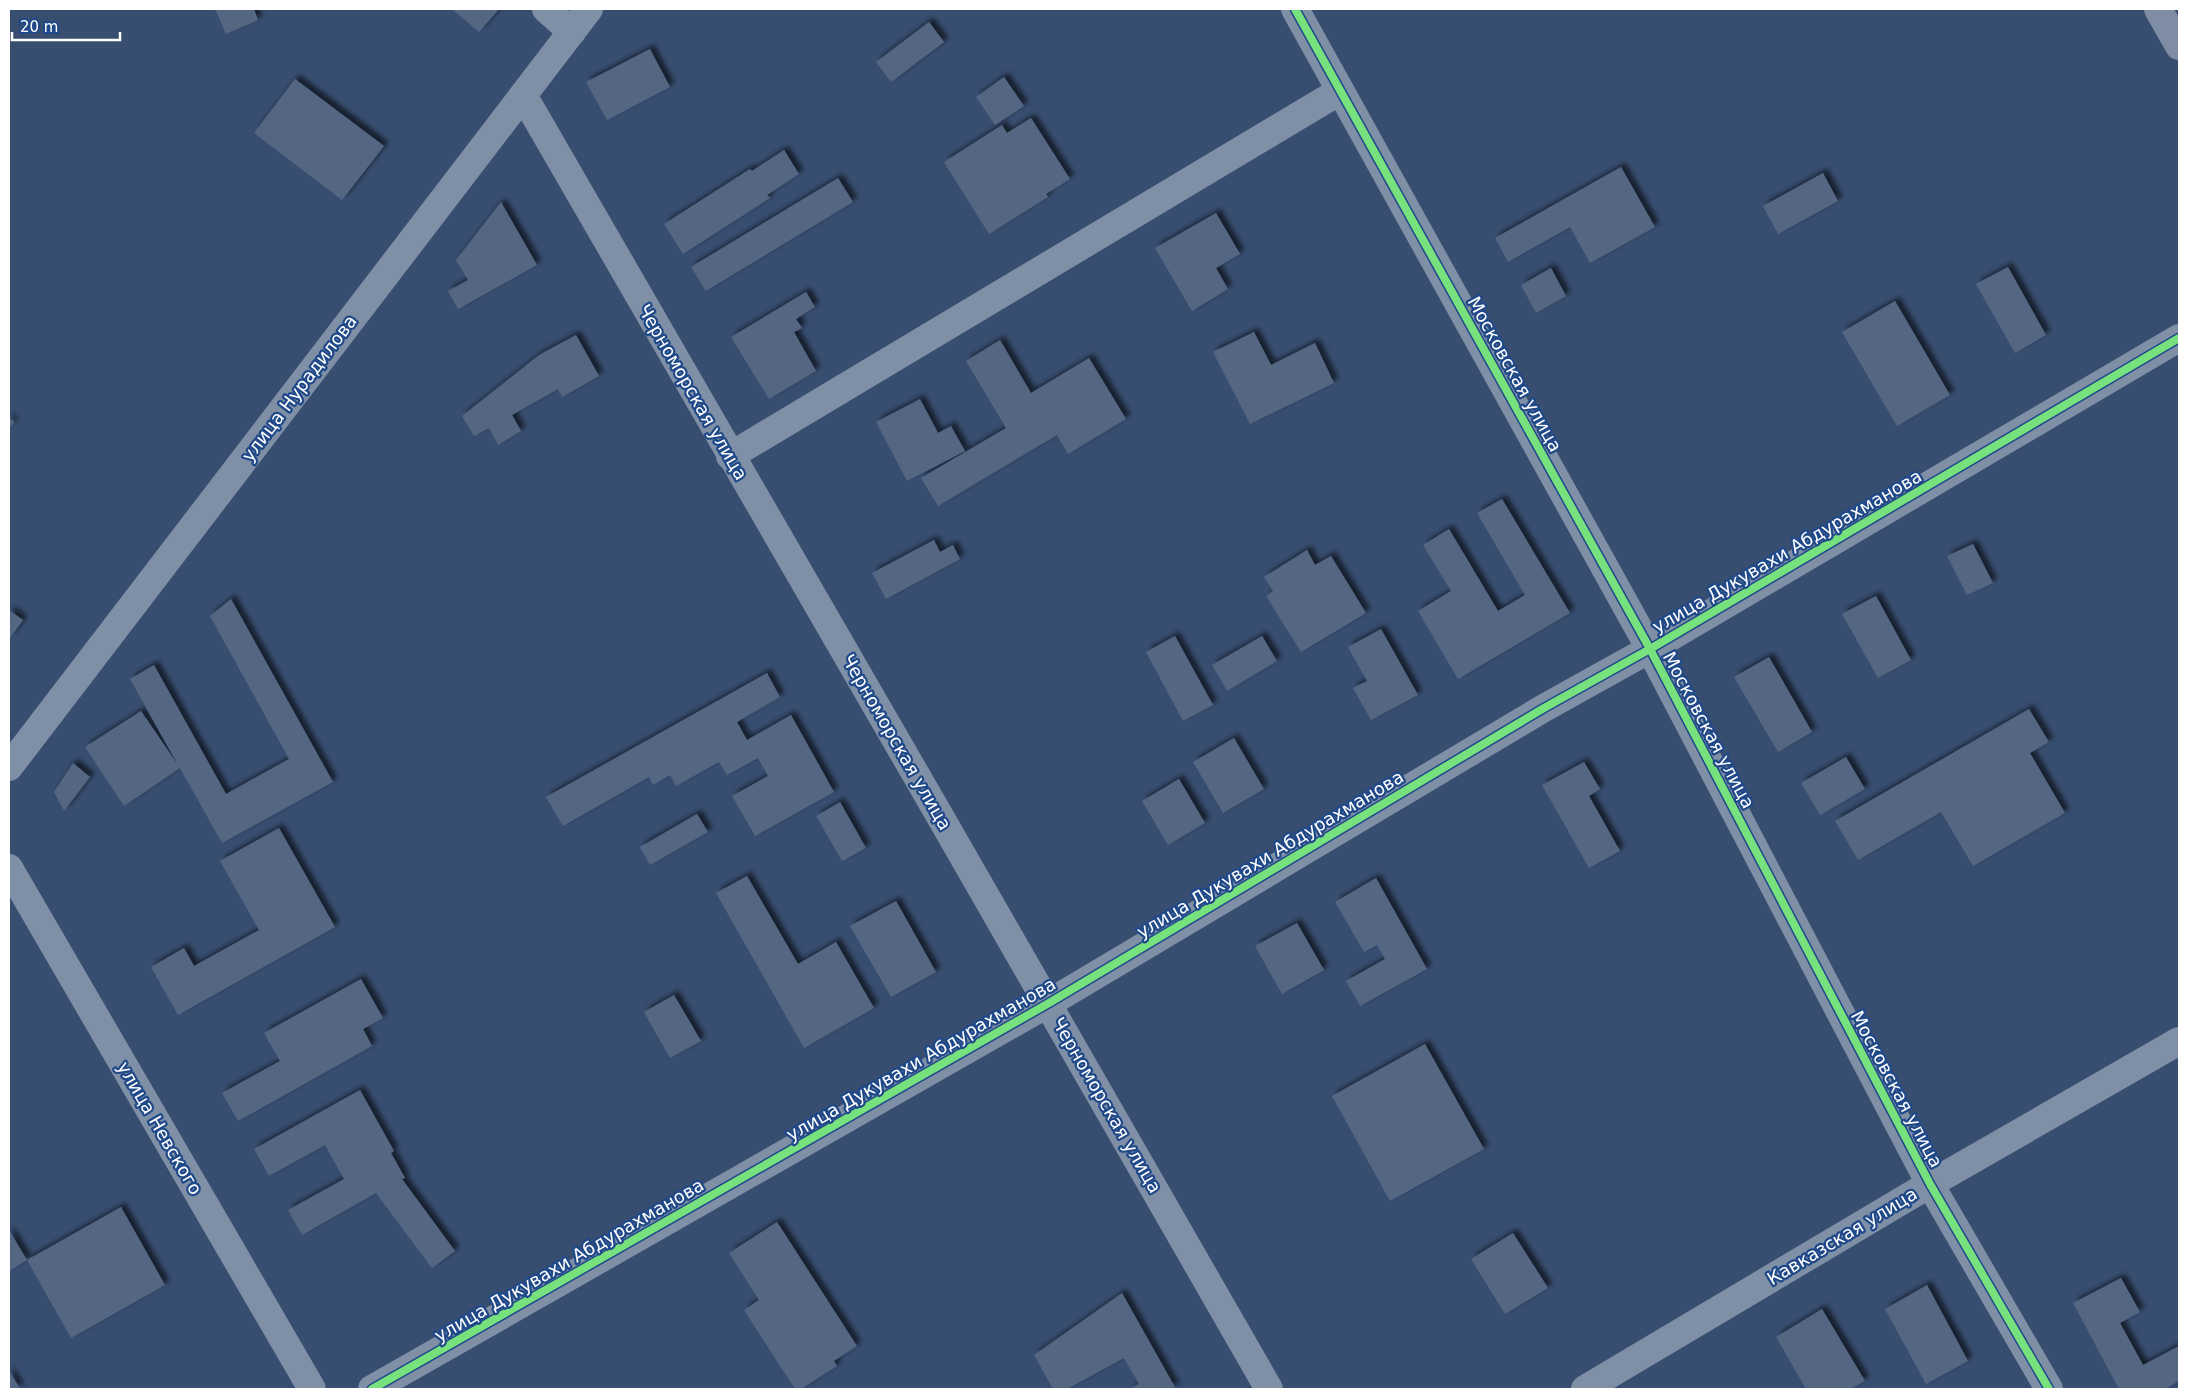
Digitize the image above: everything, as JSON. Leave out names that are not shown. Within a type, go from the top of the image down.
[{"type":"main road","points":[[2158,9],[2179,46]]},
{"type":"street","points":[[546,9],[572,32]]},
{"type":"street","name":"улица Нурадилова","points":[[9,768],[589,9]]},
{"type":"street","name":"Московская улица","points":[[1294,9],[1650,649],[1930,1184],[2049,1389]]},
{"type":"street","points":[[730,456],[1340,91]]},
{"type":"street","name":"Черноморская улица","points":[[523,95],[730,456],[1049,1003],[1269,1389]]},
{"type":"street","name":"улица Дукувахи Абдурахманова","points":[[372,1389],[1049,1003],[1544,708],[1650,649],[2179,338]]},
{"type":"street","name":"улица Невского","points":[[9,868],[312,1389]]},
{"type":"street","name":"Кавказская улица","points":[[1585,1389],[1930,1184],[2179,1041]]},
{"type":"building","points":[[215,9],[254,9],[258,20],[226,34]]},
{"type":"building","points":[[452,9],[499,9],[479,32]]},
{"type":"building","points":[[929,22],[944,42],[891,82],[876,62]]},
{"type":"building","points":[[650,49],[670,87],[607,120],[586,82]]},
{"type":"building","points":[[1004,77],[1024,106],[995,125],[976,97]]},
{"type":"building","points":[[295,79],[384,146],[342,200],[254,133]]},
{"type":"building","points":[[1031,118],[1070,179],[1046,194],[1048,197],[989,234],[944,162],[1002,125],[1007,133]]},
{"type":"building","points":[[784,150],[799,174],[767,195],[770,198],[683,254],[664,224],[750,169],[752,171]]},
{"type":"building","points":[[1621,167],[1655,227],[1590,263],[1570,227],[1508,262],[1495,238]]},
{"type":"building","points":[[1823,173],[1838,201],[1778,234],[1763,206]]},
{"type":"building","points":[[838,178],[853,202],[706,291],[691,267]]},
{"type":"building","points":[[501,202],[537,265],[458,309],[448,291],[468,280],[456,260]]},
{"type":"building","points":[[1216,213],[1240,254],[1216,268],[1228,289],[1192,311],[1155,248]]},
{"type":"building","points":[[2008,267],[2046,335],[2015,353],[1976,284]]},
{"type":"building","points":[[1551,268],[1566,296],[1536,313],[1521,285]]},
{"type":"building","points":[[806,292],[815,307],[796,319],[802,328],[794,332],[816,371],[769,399],[731,337]]},
{"type":"building","points":[[1895,301],[1950,395],[1897,426],[1842,332]]},
{"type":"building","points":[[1254,332],[1271,365],[1315,343],[1334,383],[1250,424],[1213,352]]},
{"type":"building","points":[[576,335],[599,376],[562,397],[558,389],[512,415],[521,431],[498,445],[489,428],[474,436],[462,416],[539,355]]},
{"type":"building","points":[[1000,340],[1031,393],[1089,358],[1126,419],[1068,454],[1057,435],[938,506],[921,478],[1006,428],[966,361]]},
{"type":"building","points":[[920,399],[938,433],[951,426],[965,451],[907,481],[876,422]]},
{"type":"building","points":[[9,417],[14,422],[9,428]]},
{"type":"building","points":[[1502,499],[1570,613],[1458,679],[1418,611],[1451,591],[1423,545],[1449,529],[1498,611],[1525,595],[1477,513]]},
{"type":"building","points":[[934,540],[940,552],[953,545],[960,559],[886,599],[872,573]]},
{"type":"building","points":[[1973,544],[1993,583],[1967,595],[1947,556]]},
{"type":"building","points":[[1307,550],[1315,565],[1331,556],[1366,613],[1301,652],[1266,596],[1273,591],[1264,577]]},
{"type":"building","points":[[1876,596],[1911,660],[1878,678],[1842,614]]},
{"type":"building","points":[[231,599],[333,782],[222,843],[180,768],[124,806],[85,747],[141,711],[178,765],[130,679],[154,665],[226,794],[289,759],[210,616]]},
{"type":"building","points":[[9,610],[23,620],[9,639]]},
{"type":"building","points":[[1381,629],[1418,695],[1371,720],[1353,688],[1367,681],[1348,647]]},
{"type":"building","points":[[1175,636],[1213,705],[1183,721],[1146,652]]},
{"type":"building","points":[[1262,636],[1277,661],[1227,691],[1212,665]]},
{"type":"building","points":[[1769,657],[1812,732],[1778,752],[1734,677]]},
{"type":"building","points":[[767,673],[780,697],[737,722],[747,740],[791,715],[834,792],[755,836],[732,796],[768,776],[758,758],[727,775],[719,762],[676,786],[670,775],[653,785],[649,777],[563,826],[546,797]]},
{"type":"building","points":[[2029,709],[2049,742],[2030,753],[2065,813],[1973,866],[1941,812],[1858,860],[1835,821]]},
{"type":"building","points":[[1234,738],[1264,789],[1223,813],[1193,762]]},
{"type":"building","points":[[1846,757],[1865,789],[1820,815],[1801,783]]},
{"type":"building","points":[[1584,762],[1600,789],[1589,796],[1620,851],[1589,868],[1542,785]]},
{"type":"building","points":[[73,763],[90,777],[64,811],[54,792]]},
{"type":"building","points":[[1179,779],[1205,823],[1168,845],[1142,801]]},
{"type":"building","points":[[840,802],[866,848],[842,861],[816,816]]},
{"type":"building","points":[[697,814],[708,832],[650,865],[640,847]]},
{"type":"building","points":[[279,828],[335,927],[178,1015],[151,967],[184,948],[194,966],[259,930],[220,861]]},
{"type":"building","points":[[747,876],[798,964],[836,942],[874,1008],[804,1048],[716,893]]},
{"type":"building","points":[[1376,878],[1427,969],[1360,1006],[1346,981],[1385,959],[1377,945],[1364,952],[1335,902]]},
{"type":"building","points":[[896,901],[936,972],[891,997],[850,926]]},
{"type":"building","points":[[1297,923],[1324,970],[1282,994],[1255,946]]},
{"type":"building","points":[[361,979],[383,1018],[363,1029],[372,1046],[238,1121],[222,1093],[280,1061],[264,1033]]},
{"type":"building","points":[[674,995],[701,1041],[670,1058],[644,1012]]},
{"type":"building","points":[[1425,1044],[1484,1149],[1390,1201],[1332,1096]]},
{"type":"building","points":[[360,1090],[394,1151],[391,1153],[405,1178],[402,1179],[455,1251],[432,1268],[376,1193],[302,1235],[288,1210],[344,1179],[325,1145],[269,1176],[254,1149]]},
{"type":"building","points":[[121,1207],[165,1285],[71,1338],[27,1260]]},
{"type":"building","points":[[777,1222],[857,1346],[834,1361],[837,1366],[801,1389],[795,1389],[744,1310],[759,1300],[729,1253]]},
{"type":"building","points":[[9,1230],[27,1260],[9,1271]]},
{"type":"building","points":[[1513,1233],[1548,1288],[1505,1314],[1471,1259]]},
{"type":"building","points":[[2121,1278],[2140,1312],[2120,1323],[2143,1365],[2179,1346],[2179,1381],[2165,1389],[2119,1389],[2073,1303]]},
{"type":"building","points":[[1927,1285],[1968,1361],[1926,1384],[1885,1309]]},
{"type":"building","points":[[1122,1293],[1176,1389],[1129,1389],[1139,1384],[1124,1358],[1067,1389],[1053,1389],[1034,1355]]},
{"type":"building","points":[[1822,1309],[1865,1381],[1850,1389],[1806,1389],[1776,1337]]},
{"type":"building","points":[[9,1370],[20,1389],[9,1389]]},
{"type":"cycle path","points":[[1295,9],[1650,649],[1930,1184],[2049,1389]]},
{"type":"cycle path","points":[[372,1389],[1049,1003],[1544,708],[1650,649],[2179,338]]}]
